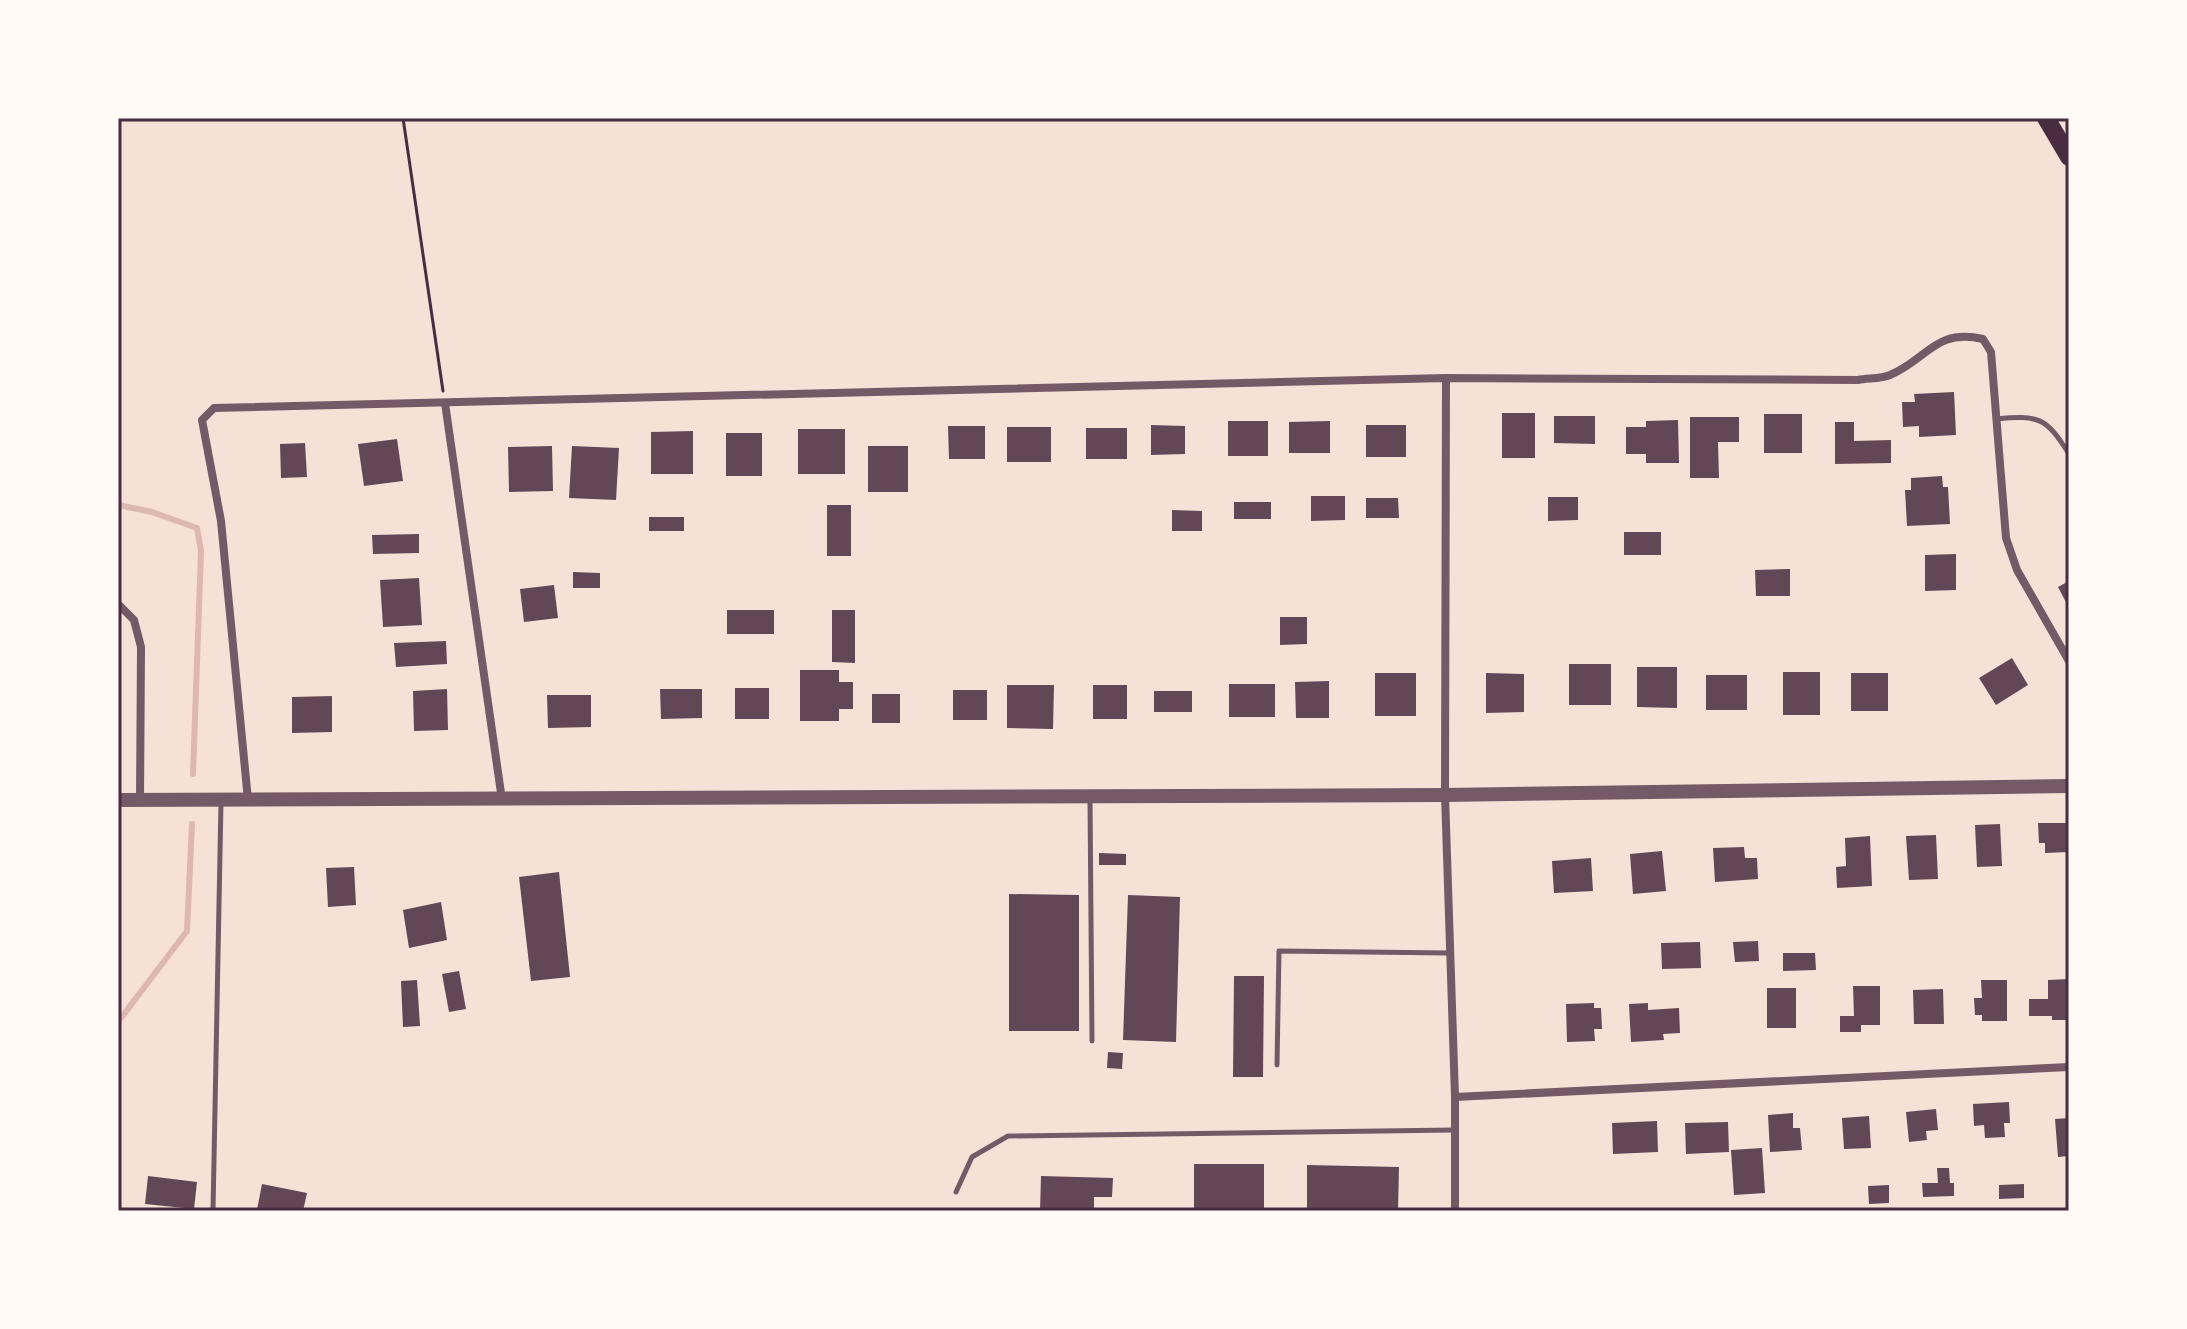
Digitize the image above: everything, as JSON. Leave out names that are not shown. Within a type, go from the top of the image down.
[{"type":"main road","points":[[2046,118],[2069,157]]},
{"type":"street","points":[[248,800],[221,521],[202,420],[214,408],[1446,378],[1858,380],[1889,375],[1952,336],[1983,339],[1991,352],[2006,538],[2017,570],[2069,661]]},
{"type":"street","points":[[1446,378],[1445,795],[1455,1097],[1455,1211]]},
{"type":"street","points":[[445,403],[502,800]]},
{"type":"street","points":[[118,604],[134,620],[141,647],[140,800]]},
{"type":"street","points":[[118,800],[1445,795],[2069,786]]},
{"type":"street","points":[[1455,1097],[2069,1067]]},
{"type":"lane","points":[[1996,419],[2030,416],[2053,429],[2069,454]]},
{"type":"lane","points":[[1090,797],[1092,1041]]},
{"type":"lane","points":[[213,1211],[221,801]]},
{"type":"lane","points":[[1277,1065],[1279,951],[1450,953]]},
{"type":"lane","points":[[956,1192],[972,1157],[1008,1136],[1454,1130]]},
{"type":"path","points":[[403,118],[445,403]]},
{"type":"building","points":[[1954,392],[1956,435],[1919,437],[1919,426],[1903,427],[1902,402],[1915,402],[1914,394]]},
{"type":"building","points":[[1502,413],[1535,413],[1535,458],[1502,458]]},
{"type":"building","points":[[1764,414],[1802,414],[1802,453],[1764,453]]},
{"type":"building","points":[[1554,416],[1595,416],[1595,444],[1554,443]]},
{"type":"building","points":[[1690,417],[1739,417],[1739,442],[1718,442],[1719,478],[1690,478]]},
{"type":"building","points":[[1678,420],[1679,463],[1646,463],[1646,454],[1626,454],[1626,427],[1646,427],[1646,421]]},
{"type":"building","points":[[1228,421],[1268,421],[1268,456],[1228,456]]},
{"type":"building","points":[[1330,421],[1330,453],[1289,453],[1289,422]]},
{"type":"building","points":[[1835,422],[1854,422],[1854,441],[1891,440],[1891,463],[1835,464]]},
{"type":"building","points":[[1151,425],[1185,426],[1185,454],[1151,455]]},
{"type":"building","points":[[1366,425],[1406,425],[1406,457],[1366,457]]},
{"type":"building","points":[[948,426],[985,426],[985,459],[949,459]]},
{"type":"building","points":[[1007,427],[1051,427],[1051,462],[1007,462]]},
{"type":"building","points":[[1086,428],[1127,428],[1127,459],[1086,459]]},
{"type":"building","points":[[798,429],[845,429],[845,474],[798,474]]},
{"type":"building","points":[[693,431],[693,474],[651,474],[651,432]]},
{"type":"building","points":[[726,433],[762,433],[762,476],[726,476]]},
{"type":"building","points":[[397,439],[403,481],[364,486],[358,444]]},
{"type":"building","points":[[305,443],[307,477],[281,478],[280,444]]},
{"type":"building","points":[[552,446],[553,491],[509,492],[508,447]]},
{"type":"building","points":[[572,446],[619,448],[616,500],[569,498]]},
{"type":"building","points":[[868,446],[908,446],[908,492],[868,492]]},
{"type":"building","points":[[1942,476],[1943,487],[1948,487],[1950,524],[1907,526],[1905,490],[1911,490],[1911,478]]},
{"type":"building","points":[[1311,496],[1345,496],[1345,520],[1311,521]]},
{"type":"building","points":[[1548,497],[1578,497],[1578,520],[1548,521]]},
{"type":"building","points":[[1366,498],[1398,498],[1399,518],[1366,518]]},
{"type":"building","points":[[1234,502],[1271,502],[1271,519],[1234,519]]},
{"type":"building","points":[[827,505],[851,505],[851,556],[827,556]]},
{"type":"building","points":[[1172,510],[1202,511],[1202,531],[1172,531]]},
{"type":"building","points":[[649,517],[684,517],[684,531],[649,531]]},
{"type":"building","points":[[1624,532],[1661,532],[1661,555],[1624,555]]},
{"type":"building","points":[[419,534],[419,553],[373,554],[372,535]]},
{"type":"building","points":[[1956,554],[1956,590],[1925,591],[1925,555]]},
{"type":"building","points":[[1790,569],[1790,596],[1756,596],[1755,570]]},
{"type":"building","points":[[573,572],[600,573],[600,588],[573,588]]},
{"type":"building","points":[[419,578],[422,625],[383,627],[380,580]]},
{"type":"building","points":[[2069,581],[2069,608],[2058,587]]},
{"type":"building","points":[[554,585],[558,618],[524,622],[520,589]]},
{"type":"building","points":[[727,610],[774,610],[774,634],[727,634]]},
{"type":"building","points":[[832,610],[855,610],[855,663],[832,662]]},
{"type":"building","points":[[1280,617],[1307,617],[1307,644],[1280,645]]},
{"type":"building","points":[[446,641],[447,664],[396,667],[394,643]]},
{"type":"building","points":[[2012,658],[2028,685],[1996,705],[1979,678]]},
{"type":"building","points":[[1569,664],[1611,664],[1611,705],[1569,705]]},
{"type":"building","points":[[1637,667],[1677,667],[1677,708],[1637,707]]},
{"type":"building","points":[[800,670],[839,670],[839,682],[853,682],[853,709],[839,709],[839,721],[800,721]]},
{"type":"building","points":[[1783,672],[1820,672],[1820,715],[1783,715]]},
{"type":"building","points":[[1375,673],[1416,673],[1416,716],[1375,716]]},
{"type":"building","points":[[1486,673],[1524,674],[1524,712],[1486,713]]},
{"type":"building","points":[[1851,673],[1888,673],[1888,711],[1851,711]]},
{"type":"building","points":[[1706,675],[1747,675],[1747,710],[1706,710]]},
{"type":"building","points":[[1329,681],[1329,718],[1296,718],[1295,682]]},
{"type":"building","points":[[1229,684],[1275,684],[1275,717],[1229,717]]},
{"type":"building","points":[[1007,685],[1054,685],[1053,729],[1007,728]]},
{"type":"building","points":[[1093,685],[1127,685],[1127,719],[1093,719]]},
{"type":"building","points":[[735,688],[769,688],[769,719],[735,719]]},
{"type":"building","points":[[447,689],[448,730],[414,731],[413,691]]},
{"type":"building","points":[[660,689],[702,689],[702,718],[661,719]]},
{"type":"building","points":[[953,690],[987,690],[987,720],[953,720]]},
{"type":"building","points":[[1154,691],[1192,691],[1192,712],[1154,712]]},
{"type":"building","points":[[872,694],[900,694],[900,723],[872,723]]},
{"type":"building","points":[[547,695],[591,695],[591,727],[548,728]]},
{"type":"building","points":[[332,696],[332,732],[292,733],[292,697]]},
{"type":"building","points":[[2038,823],[2069,823],[2069,852],[2045,853],[2045,843],[2039,843]]},
{"type":"building","points":[[2000,824],[2002,866],[1977,867],[1975,825]]},
{"type":"building","points":[[1936,835],[1938,879],[1909,880],[1906,836]]},
{"type":"building","points":[[1870,836],[1872,886],[1837,888],[1836,867],[1846,866],[1845,838]]},
{"type":"building","points":[[1744,847],[1745,858],[1757,858],[1758,879],[1715,882],[1713,848]]},
{"type":"building","points":[[1662,851],[1666,891],[1633,894],[1630,854]]},
{"type":"building","points":[[1099,853],[1126,854],[1126,865],[1099,865]]},
{"type":"building","points":[[1591,858],[1593,891],[1554,893],[1552,861]]},
{"type":"building","points":[[354,867],[356,905],[328,907],[326,868]]},
{"type":"building","points":[[559,872],[570,977],[531,981],[519,877]]},
{"type":"building","points":[[1009,894],[1079,895],[1079,1031],[1009,1031]]},
{"type":"building","points":[[1128,895],[1180,897],[1176,1042],[1123,1040]]},
{"type":"building","points":[[441,902],[447,940],[409,948],[403,910]]},
{"type":"building","points":[[1758,941],[1759,961],[1735,962],[1733,942]]},
{"type":"building","points":[[1700,942],[1701,968],[1662,969],[1661,943]]},
{"type":"building","points":[[1783,953],[1815,953],[1816,970],[1783,971]]},
{"type":"building","points":[[459,971],[466,1009],[449,1012],[442,974]]},
{"type":"building","points":[[1234,976],[1264,976],[1263,1077],[1233,1077]]},
{"type":"building","points":[[2069,979],[2069,1020],[2029,1016],[2029,999],[2048,999],[2048,980]]},
{"type":"building","points":[[417,980],[420,1026],[403,1027],[401,981]]},
{"type":"building","points":[[1981,980],[2007,980],[2007,1021],[1982,1021],[1982,1015],[1975,1015],[1974,998],[1982,998]]},
{"type":"building","points":[[1853,986],[1880,986],[1880,1025],[1861,1025],[1861,1032],[1840,1032],[1840,1016],[1854,1016]]},
{"type":"building","points":[[1767,988],[1796,988],[1796,1028],[1767,1028]]},
{"type":"building","points":[[1943,989],[1944,1024],[1914,1024],[1913,990]]},
{"type":"building","points":[[1594,1003],[1594,1008],[1601,1008],[1602,1029],[1594,1029],[1595,1041],[1567,1042],[1566,1004]]},
{"type":"building","points":[[1648,1003],[1648,1010],[1679,1008],[1680,1033],[1663,1034],[1664,1040],[1631,1042],[1629,1004]]},
{"type":"building","points":[[1108,1052],[1123,1053],[1122,1069],[1107,1068]]},
{"type":"building","points":[[2009,1102],[2010,1123],[2004,1123],[2005,1137],[1985,1138],[1984,1125],[1974,1126],[1973,1104]]},
{"type":"building","points":[[1936,1109],[1938,1130],[1926,1131],[1927,1140],[1909,1142],[1906,1112]]},
{"type":"building","points":[[1793,1113],[1793,1128],[1800,1128],[1802,1150],[1770,1152],[1768,1115]]},
{"type":"building","points":[[1869,1116],[1871,1148],[1844,1149],[1842,1118]]},
{"type":"building","points":[[2069,1118],[2069,1156],[2058,1157],[2055,1119]]},
{"type":"building","points":[[1657,1121],[1658,1152],[1613,1154],[1612,1123]]},
{"type":"building","points":[[1728,1122],[1729,1152],[1686,1154],[1685,1123]]},
{"type":"building","points":[[1762,1148],[1765,1193],[1734,1195],[1731,1150]]},
{"type":"building","points":[[1194,1164],[1264,1164],[1264,1211],[1194,1209]]},
{"type":"building","points":[[1307,1165],[1399,1167],[1398,1211],[1307,1211]]},
{"type":"building","points":[[1937,1168],[1949,1168],[1954,1196],[1923,1197],[1922,1183],[1938,1183]]},
{"type":"building","points":[[148,1176],[197,1182],[194,1209],[145,1204]]},
{"type":"building","points":[[1041,1176],[1113,1178],[1112,1197],[1094,1197],[1094,1211],[1040,1211]]},
{"type":"building","points":[[262,1184],[307,1193],[303,1211],[257,1210]]},
{"type":"building","points":[[2024,1184],[2024,1198],[1999,1199],[1999,1185]]},
{"type":"building","points":[[1889,1185],[1889,1203],[1869,1204],[1868,1186]]},
{"type":"waterway","points":[[118,505],[152,512],[197,528],[201,551],[193,774]]},
{"type":"waterway","points":[[118,1022],[187,931],[192,824]]}]
